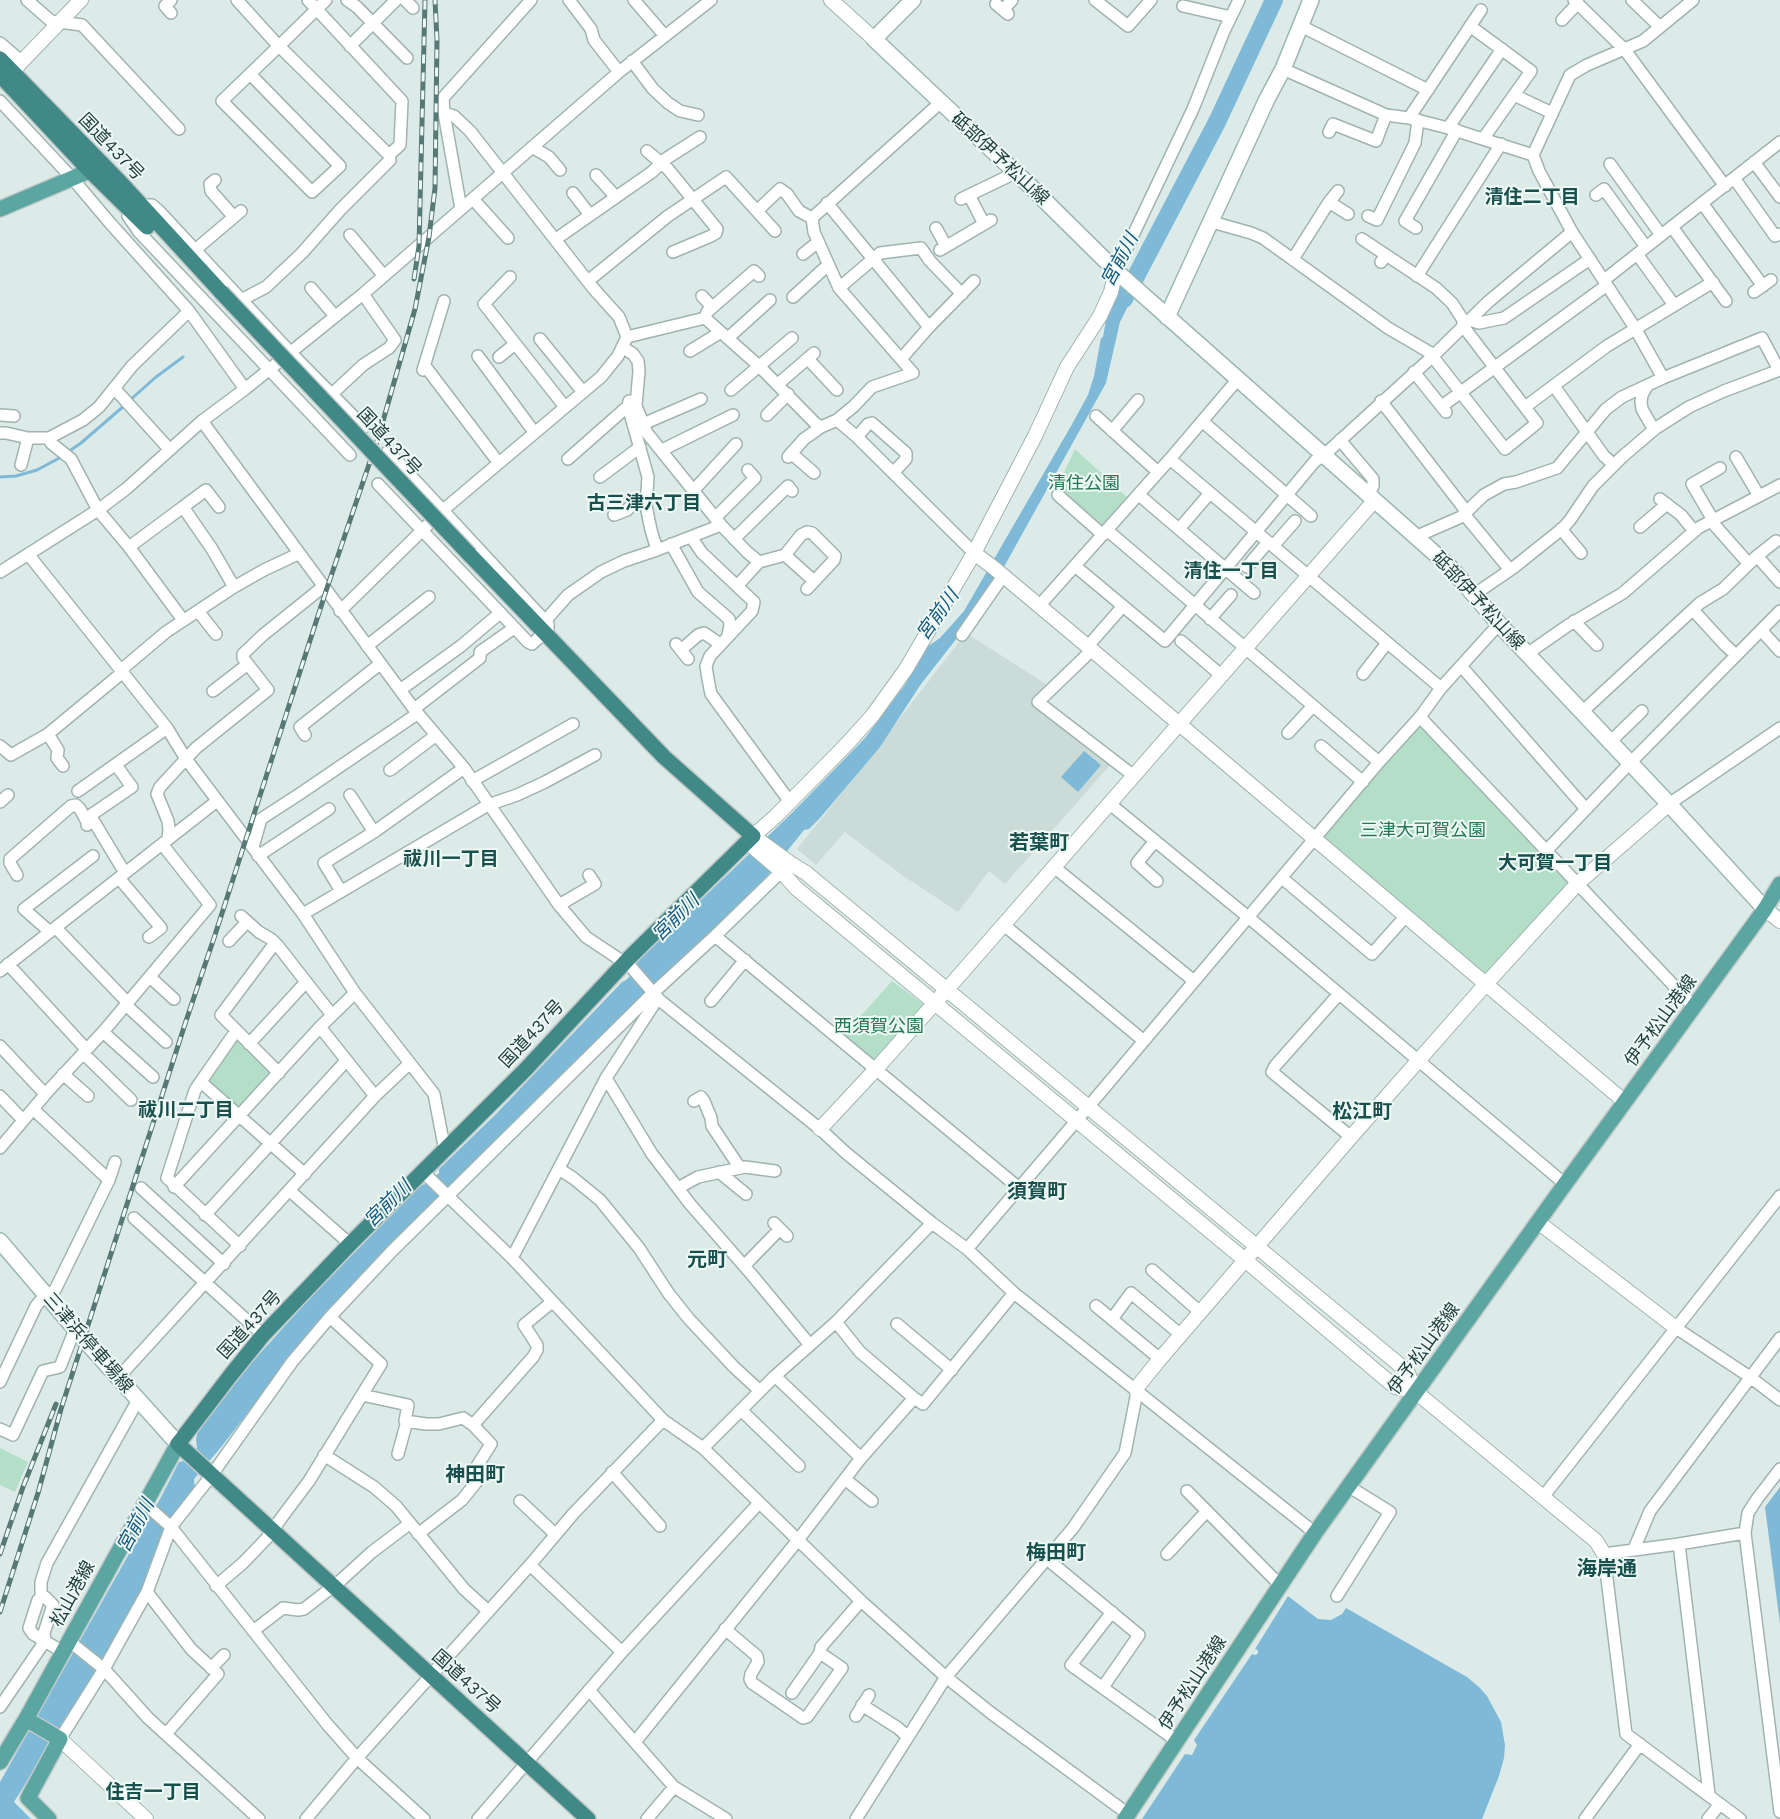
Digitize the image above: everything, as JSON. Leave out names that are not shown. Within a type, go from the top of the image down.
[{"type":"highway","name":"国道437号","points":[[0,59],[8,74],[134,211],[218,295],[467,558],[664,757],[752,840],[445,1151],[426,1175],[350,1244],[263,1335],[230,1376],[181,1446],[588,1819]]},
{"type":"main road","points":[[874,39],[913,0]]},
{"type":"main road","points":[[1167,317],[1267,98],[1283,70],[1311,0]]},
{"type":"main road","name":"砥部伊予松山線","points":[[874,39],[1120,275],[1450,567],[1526,654],[1630,762],[1765,909]]},
{"type":"main road","points":[[0,209],[96,168]]},
{"type":"main road","name":"伊予松山港線","points":[[1126,1816],[1315,1533],[1765,909],[1780,884]]},
{"type":"main road","name":"伊予松山港線","points":[[1765,909],[1780,894]]},
{"type":"main road","name":"三津浜停車場線","points":[[0,1241],[118,1378],[181,1446]]},
{"type":"main road","name":"松山港線","points":[[2,1753],[30,1721],[181,1446]]},
{"type":"main road","points":[[30,1721],[57,1737],[28,1798],[49,1819]]},
{"type":"street","points":[[8,74],[81,0]]},
{"type":"street","points":[[171,0],[165,6],[171,13]]},
{"type":"street","points":[[237,0],[279,46],[389,155],[390,160],[340,210],[302,253],[266,287],[241,300]]},
{"type":"street","points":[[308,0],[402,101],[400,144],[389,155]]},
{"type":"street","points":[[250,74],[340,166],[312,192],[222,101],[326,0]]},
{"type":"street","points":[[347,0],[407,58]]},
{"type":"street","points":[[350,46],[396,0]]},
{"type":"street","points":[[461,209],[443,98],[531,0]]},
{"type":"street","points":[[569,0],[591,29],[594,40],[620,72]]},
{"type":"street","points":[[634,0],[665,36]]},
{"type":"street","points":[[831,0],[874,39]]},
{"type":"street","points":[[1002,9],[1012,0]]},
{"type":"street","points":[[1095,0],[1128,26],[1151,0]]},
{"type":"street","points":[[1239,0],[1120,275],[1100,316],[1067,367],[974,554],[906,669],[873,715],[752,840],[784,866],[806,873],[1089,1106],[1407,1371],[1416,1392]]},
{"type":"street","points":[[1632,0],[1660,27]]},
{"type":"street","points":[[1663,378],[1635,328],[1572,232],[1539,171],[1533,155],[1570,75],[1587,65],[1643,41],[1693,0]]},
{"type":"street","points":[[30,1],[52,21],[82,25],[179,130]]},
{"type":"street","points":[[0,571],[98,510],[126,489],[202,421],[270,370],[364,294],[632,61],[709,1]]},
{"type":"street","points":[[1562,20],[1576,2],[1618,40],[1729,182],[1775,236],[1780,234]]},
{"type":"street","points":[[1183,6],[1231,18]]},
{"type":"street","points":[[1376,219],[1415,143],[1414,119],[1428,90],[1481,10]]},
{"type":"street","points":[[1301,26],[1428,90]]},
{"type":"street","points":[[1470,26],[1532,70],[1483,139]]},
{"type":"street","points":[[0,43],[8,74]]},
{"type":"street","points":[[1416,228],[1405,221],[1453,129],[1502,49]]},
{"type":"street","points":[[632,61],[664,100],[680,111],[698,115]]},
{"type":"street","points":[[1283,70],[1386,115],[1414,119],[1453,129],[1533,155]]},
{"type":"street","points":[[1514,95],[1552,113]]},
{"type":"street","points":[[0,101],[72,178],[189,311],[245,389]]},
{"type":"street","points":[[814,472],[790,455],[804,440],[821,426],[837,420],[872,387],[913,373],[839,288],[818,242],[812,225],[812,218],[941,102]]},
{"type":"street","points":[[444,112],[454,116],[462,123],[618,317],[624,342],[638,360],[636,406],[647,433],[718,521],[759,562]]},
{"type":"street","points":[[1329,132],[1332,124],[1376,141],[1386,115]]},
{"type":"street","points":[[556,239],[700,137]]},
{"type":"street","points":[[1414,372],[1444,409],[1461,392],[1605,283],[1641,251],[1780,142]]},
{"type":"street","points":[[1417,276],[1500,144]]},
{"type":"street","points":[[532,148],[549,157],[560,170]]},
{"type":"street","points":[[647,151],[674,177],[717,229],[716,233],[711,236],[673,252]]},
{"type":"street","points":[[1754,162],[1780,197]]},
{"type":"street","points":[[1610,164],[1661,235]]},
{"type":"street","points":[[936,228],[943,248],[987,222],[965,197],[1015,173]]},
{"type":"street","points":[[596,175],[616,197]]},
{"type":"street","points":[[588,281],[668,216],[726,177],[775,230]]},
{"type":"street","points":[[195,250],[238,214],[211,191],[210,184],[215,180]]},
{"type":"street","points":[[1596,195],[1604,188],[1674,305]]},
{"type":"street","points":[[757,211],[780,189],[787,194],[799,211],[812,218]]},
{"type":"street","points":[[1293,259],[1338,191]]},
{"type":"street","points":[[573,193],[590,215]]},
{"type":"street","points":[[473,199],[508,238]]},
{"type":"street","points":[[1329,202],[1348,214]]},
{"type":"street","points":[[827,203],[929,327]]},
{"type":"street","points":[[1702,203],[1762,286]]},
{"type":"street","points":[[110,223],[134,211],[152,205],[291,353],[364,427]]},
{"type":"street","points":[[134,211],[139,232],[350,455]]},
{"type":"street","points":[[1212,222],[1263,238],[1388,328],[1433,356],[1505,449],[1537,423],[1494,367],[1452,303],[1417,276],[1384,259],[1362,239]]},
{"type":"street","points":[[1672,227],[1726,301]]},
{"type":"street","points":[[1075,566],[1164,642],[1315,461],[1323,456],[1381,401],[1433,356],[1488,302],[1572,232]]},
{"type":"street","points":[[350,235],[384,276]]},
{"type":"street","points":[[803,254],[818,242]]},
{"type":"street","points":[[839,288],[880,253],[921,248],[930,261],[962,294]]},
{"type":"street","points":[[1466,323],[1479,323],[1504,318],[1590,259]]},
{"type":"street","points":[[793,297],[828,265]]},
{"type":"street","points":[[705,318],[707,312],[712,307],[754,271],[759,276]]},
{"type":"street","points":[[510,278],[484,304],[565,407]]},
{"type":"street","points":[[901,360],[929,327],[974,281]]},
{"type":"street","points":[[1525,407],[1607,346],[1712,282]]},
{"type":"street","points":[[312,288],[335,316]]},
{"type":"street","points":[[332,394],[363,365],[393,345],[395,340],[364,294]]},
{"type":"street","points":[[702,296],[712,307]]},
{"type":"street","points":[[690,351],[724,335],[770,300]]},
{"type":"street","points":[[444,301],[424,368],[498,462]]},
{"type":"street","points":[[0,433],[28,438],[49,438],[83,420],[99,407],[132,366],[189,311]]},
{"type":"street","points":[[440,316],[450,322]]},
{"type":"street","points":[[340,611],[442,511],[610,367],[624,342],[705,318]]},
{"type":"street","points":[[705,318],[759,366],[821,426]]},
{"type":"street","points":[[731,390],[792,338]]},
{"type":"street","points":[[1415,537],[1450,522],[1484,495],[1504,484],[1516,482],[1557,468],[1606,409],[1622,397],[1663,378],[1762,338],[1780,370],[1724,391],[1689,407],[1654,430],[1593,486],[1570,520],[1561,529],[1510,570],[1475,594]]},
{"type":"street","points":[[540,339],[583,392]]},
{"type":"street","points":[[499,357],[515,344]]},
{"type":"street","points":[[478,356],[534,432]]},
{"type":"street","points":[[778,384],[811,356],[837,390]]},
{"type":"street","points":[[1039,606],[1139,495],[1238,379]]},
{"type":"street","points":[[630,385],[628,406],[648,477],[647,502],[650,530],[656,550]]},
{"type":"street","points":[[1554,386],[1604,456],[1614,465]]},
{"type":"street","points":[[1646,386],[1642,395],[1642,409],[1654,430]]},
{"type":"street","points":[[114,388],[170,450]]},
{"type":"street","points":[[767,415],[788,394]]},
{"type":"street","points":[[643,424],[701,399]]},
{"type":"street","points":[[1112,431],[1138,400]]},
{"type":"street","points":[[1381,401],[1510,570]]},
{"type":"street","points":[[568,459],[628,406]]},
{"type":"street","points":[[0,415],[14,416]]},
{"type":"street","points":[[662,450],[733,415]]},
{"type":"street","points":[[1096,416],[1158,472]]},
{"type":"street","points":[[837,420],[857,436],[974,554],[989,564],[1090,648],[1625,1102]]},
{"type":"street","points":[[202,421],[415,711],[464,768],[559,905],[586,937],[628,965],[652,993],[820,1129],[932,1223],[967,1249],[1014,1293],[1315,1533]]},
{"type":"street","points":[[1202,421],[1311,516]]},
{"type":"street","points":[[857,436],[868,424],[872,423],[906,453],[906,459],[893,473]]},
{"type":"street","points":[[20,465],[28,438]]},
{"type":"street","points":[[49,438],[51,443],[71,459],[98,510],[130,547],[183,620]]},
{"type":"street","points":[[820,1129],[947,990],[1309,577],[1371,498],[1373,479],[1340,440]]},
{"type":"street","points":[[693,491],[736,444]]},
{"type":"street","points":[[600,476],[640,447]]},
{"type":"street","points":[[388,452],[442,511],[542,632]]},
{"type":"street","points":[[1736,457],[1759,496]]},
{"type":"street","points":[[1170,459],[1441,688]]},
{"type":"street","points":[[1720,468],[1692,484],[1712,520],[1753,560],[1780,582]]},
{"type":"street","points":[[378,484],[514,628],[532,644],[568,595],[601,572],[624,561],[691,537],[718,521],[755,478],[748,470]]},
{"type":"street","points":[[1526,654],[1574,622],[1623,593],[1694,531],[1780,485]]},
{"type":"street","points":[[734,539],[788,486],[792,491]]},
{"type":"street","points":[[130,547],[206,490],[219,507]]},
{"type":"street","points":[[1179,529],[1210,493]]},
{"type":"street","points":[[1058,495],[1195,606],[1379,762]]},
{"type":"street","points":[[1139,495],[1254,593]]},
{"type":"street","points":[[1640,527],[1664,501],[1681,515],[1694,531]]},
{"type":"street","points":[[614,515],[627,510],[631,506],[647,502]]},
{"type":"street","points":[[183,507],[212,549],[234,587]]},
{"type":"street","points":[[1247,567],[1295,521]]},
{"type":"street","points":[[1561,529],[1581,554]]},
{"type":"street","points":[[737,586],[759,562],[785,555],[802,535],[807,532],[812,533],[835,556],[834,560],[811,585],[785,555]]},
{"type":"street","points":[[691,537],[702,552],[754,602],[754,607],[710,656],[706,666],[711,694],[790,802]]},
{"type":"street","points":[[1582,712],[1700,603],[1723,589],[1776,541]]},
{"type":"street","points":[[671,544],[698,592],[729,618],[728,635]]},
{"type":"street","points":[[28,554],[168,728],[186,759],[304,914],[355,993],[434,1094],[445,1151]]},
{"type":"street","points":[[0,746],[11,755],[48,734],[166,632],[234,587],[298,554]]},
{"type":"street","points":[[962,635],[1003,576]]},
{"type":"street","points":[[0,1147],[45,1094],[103,1032],[210,905],[165,841],[168,821],[157,794],[160,787],[187,756],[268,690],[243,658],[243,654],[324,586]]},
{"type":"street","points":[[1210,619],[1231,595]]},
{"type":"street","points":[[366,646],[428,597]]},
{"type":"street","points":[[1122,606],[1090,648],[1038,702],[1134,776]]},
{"type":"street","points":[[1693,610],[1725,646],[1736,655]]},
{"type":"street","points":[[1546,851],[1630,762],[1780,610]]},
{"type":"street","points":[[198,611],[216,634]]},
{"type":"street","points":[[400,690],[461,646],[500,613]]},
{"type":"street","points":[[1574,622],[1597,645]]},
{"type":"street","points":[[967,1249],[1379,762],[1420,717],[1441,688],[1499,624]]},
{"type":"street","points":[[256,852],[261,819],[301,794],[415,711],[480,658],[480,652],[514,628]]},
{"type":"street","points":[[1761,630],[1780,651]]},
{"type":"street","points":[[682,651],[698,634],[704,632],[720,644]]},
{"type":"street","points":[[1182,641],[1222,676]]},
{"type":"street","points":[[1363,674],[1387,643]]},
{"type":"street","points":[[213,692],[248,664]]},
{"type":"street","points":[[305,735],[300,727],[380,664]]},
{"type":"street","points":[[1461,666],[1586,809]]},
{"type":"street","points":[[1288,733],[1313,706]]},
{"type":"street","points":[[1610,742],[1642,711]]},
{"type":"street","points":[[1420,717],[1694,1008]]},
{"type":"street","points":[[472,781],[572,724]]},
{"type":"street","points":[[78,791],[168,728]]},
{"type":"street","points":[[856,1819],[946,1677],[1073,1528],[1125,1452],[1138,1386],[1160,1359],[1350,1137],[1577,884],[1669,804],[1780,728]]},
{"type":"street","points":[[48,734],[58,750],[57,758],[63,766]]},
{"type":"street","points":[[390,770],[435,736]]},
{"type":"street","points":[[1322,746],[1363,782]]},
{"type":"street","points":[[304,914],[488,805],[517,795],[596,755]]},
{"type":"street","points":[[88,824],[91,815],[132,787],[116,765]]},
{"type":"street","points":[[341,891],[324,863],[374,832],[464,768]]},
{"type":"street","points":[[350,795],[374,832]]},
{"type":"street","points":[[131,1100],[4,967],[217,801]]},
{"type":"street","points":[[1110,804],[1248,917],[1565,1184]]},
{"type":"street","points":[[17,875],[10,864],[10,859],[71,806],[76,805],[122,875],[161,928],[149,937]]},
{"type":"street","points":[[256,852],[329,809]]},
{"type":"street","points":[[1151,879],[1137,863],[1155,841]]},
{"type":"street","points":[[93,856],[24,909],[53,930],[166,1042]]},
{"type":"street","points":[[146,1819],[57,1737],[147,1592],[169,1526],[210,1474],[292,1362],[362,1281],[446,1195],[652,993],[715,936],[784,866]]},
{"type":"street","points":[[784,866],[796,888],[935,1002],[1076,1122],[1245,1260],[1395,1387],[1416,1392],[1596,1541],[1604,1554],[1626,1734],[1709,1794],[1740,1819]]},
{"type":"street","points":[[1054,867],[1194,981]]},
{"type":"street","points":[[559,905],[595,884],[589,875]]},
{"type":"street","points":[[1282,878],[1372,954],[1405,917]]},
{"type":"street","points":[[1765,909],[1780,921]]},
{"type":"street","points":[[229,941],[244,919],[275,943],[332,1014]]},
{"type":"street","points":[[1004,925],[1144,1041]]},
{"type":"street","points":[[715,936],[1019,1188]]},
{"type":"street","points":[[275,943],[221,1015],[279,1073]]},
{"type":"street","points":[[711,1001],[745,960]]},
{"type":"street","points":[[150,977],[174,999]]},
{"type":"street","points":[[250,1044],[306,982]]},
{"type":"street","points":[[174,1187],[332,1014],[355,993]]},
{"type":"street","points":[[512,1258],[652,993]]},
{"type":"street","points":[[1339,994],[1275,1066],[1272,1072],[1350,1137]]},
{"type":"street","points":[[320,1027],[375,1096]]},
{"type":"street","points":[[236,1031],[195,1090],[166,1178],[240,1246]]},
{"type":"street","points":[[103,1032],[153,1078]]},
{"type":"street","points":[[0,1046],[45,1094]]},
{"type":"street","points":[[205,1215],[346,1061]]},
{"type":"street","points":[[118,1378],[206,1284],[375,1096],[410,1063]]},
{"type":"street","points":[[64,1074],[88,1096]]},
{"type":"street","points":[[606,1078],[652,1154],[704,1222],[744,1266],[810,1345]]},
{"type":"street","points":[[201,1082],[305,1174]]},
{"type":"street","points":[[0,1096],[23,1120]]},
{"type":"street","points":[[694,1101],[701,1097],[704,1101],[712,1126],[740,1168]]},
{"type":"street","points":[[33,1109],[108,1180]]},
{"type":"street","points":[[0,1382],[36,1306],[54,1290],[115,1162]]},
{"type":"street","points":[[678,1188],[698,1177],[740,1168],[746,1167],[775,1171]]},
{"type":"street","points":[[559,1169],[600,1200],[639,1248],[669,1294],[689,1318],[734,1367],[760,1391]]},
{"type":"street","points":[[720,1172],[746,1194]]},
{"type":"street","points":[[426,1175],[512,1258],[663,1420],[703,1448],[861,1600],[946,1677],[1126,1816]]},
{"type":"street","points":[[141,1188],[224,1264]]},
{"type":"street","points":[[290,1191],[350,1244]]},
{"type":"street","points":[[1543,1497],[1780,1196]]},
{"type":"street","points":[[134,1218],[263,1335]]},
{"type":"street","points":[[1538,1222],[1676,1328],[1750,1377],[1780,1400]]},
{"type":"street","points":[[703,1448],[775,1376],[836,1322],[932,1223]]},
{"type":"street","points":[[744,1266],[780,1229]]},
{"type":"street","points":[[1152,1270],[1200,1312]]},
{"type":"street","points":[[836,1322],[860,1352],[923,1404],[1014,1293]]},
{"type":"street","points":[[1112,1320],[1131,1293],[1181,1335]]},
{"type":"street","points":[[473,1425],[533,1357],[537,1350],[537,1345],[524,1325],[552,1302]]},
{"type":"street","points":[[1096,1306],[1160,1359]]},
{"type":"street","points":[[216,1586],[243,1563],[272,1530],[309,1481],[382,1364],[330,1317]]},
{"type":"street","points":[[897,1324],[924,1338],[952,1370]]},
{"type":"street","points":[[0,1429],[13,1434],[43,1371],[60,1367],[75,1329]]},
{"type":"street","points":[[1634,1549],[1650,1511],[1780,1338]]},
{"type":"street","points":[[775,1376],[861,1458]]},
{"type":"street","points":[[362,1395],[408,1405],[405,1421],[407,1422],[398,1454]]},
{"type":"street","points":[[635,1742],[798,1540],[861,1458],[914,1398]]},
{"type":"street","points":[[138,1400],[47,1562],[41,1582],[41,1598],[38,1600],[29,1628],[33,1634],[45,1641],[70,1647],[102,1667],[148,1718],[259,1819]]},
{"type":"street","points":[[741,1410],[800,1466]]},
{"type":"street","points":[[407,1422],[440,1424],[463,1418],[473,1425],[491,1444],[472,1474],[478,1480],[462,1500],[418,1534]]},
{"type":"street","points":[[306,1819],[357,1758],[530,1565],[555,1534],[663,1420]]},
{"type":"street","points":[[324,1455],[374,1487],[396,1506],[464,1590],[488,1611]]},
{"type":"street","points":[[1780,1470],[1748,1513],[1744,1534],[1780,1812]]},
{"type":"street","points":[[612,1472],[660,1526]]},
{"type":"street","points":[[845,1479],[872,1501]]},
{"type":"street","points":[[1337,1596],[1390,1512],[1348,1486]]},
{"type":"street","points":[[1187,1492],[1280,1585]]},
{"type":"street","points":[[520,1501],[555,1534]]},
{"type":"street","points":[[478,1819],[622,1652],[759,1503]]},
{"type":"street","points":[[149,1507],[169,1526],[327,1724],[357,1758],[424,1819]]},
{"type":"street","points":[[1167,1554],[1207,1511]]},
{"type":"street","points":[[253,1631],[283,1608],[304,1609],[372,1552],[409,1524]]},
{"type":"street","points":[[1604,1554],[1744,1534]]},
{"type":"street","points":[[1678,1544],[1709,1794]]},
{"type":"street","points":[[1048,1559],[1139,1635],[1103,1687]]},
{"type":"street","points":[[530,1565],[622,1652]]},
{"type":"street","points":[[147,1592],[191,1649],[218,1674],[166,1734]]},
{"type":"street","points":[[0,1707],[45,1641],[45,1628],[53,1605],[45,1597],[41,1598]]},
{"type":"street","points":[[792,1693],[820,1653],[821,1647],[861,1600]]},
{"type":"street","points":[[1112,1612],[1071,1665],[1177,1741]]},
{"type":"street","points":[[725,1630],[757,1656],[758,1662],[750,1679],[752,1683],[803,1718],[807,1717],[842,1668],[820,1653]]},
{"type":"street","points":[[211,1668],[224,1655]]},
{"type":"street","points":[[589,1690],[674,1787],[726,1819]]},
{"type":"street","points":[[856,1716],[866,1700],[908,1737]]},
{"type":"street","points":[[1585,1819],[1640,1744]]},
{"type":"street","points":[[647,1819],[674,1787]]},
{"type":"street","points":[[1708,1819],[1720,1804]]},
{"type":"shaded area","points":[[966,633],[1046,684],[1034,701],[1111,764],[1005,884],[989,871],[958,912],[902,875],[845,832],[816,865],[797,849]]},
{"type":"green space","name":"清住公園","points":[[1075,449],[1128,498],[1104,526],[1057,487]]},
{"type":"green space","name":"三津大可賀公園","points":[[1420,721],[1573,883],[1485,981],[1320,839]]},
{"type":"green space","name":"西須賀公園","points":[[892,981],[924,1005],[875,1065],[842,1037]]},
{"type":"green space","points":[[236,1035],[275,1074],[239,1113],[204,1082]]},
{"type":"green space","points":[[0,1448],[28,1462],[15,1492],[0,1485]]},
{"type":"water","name":"宮前川","points":[[1122,284],[1134,294],[1120,322],[1106,383],[995,583],[975,615],[921,684],[880,747],[820,818],[809,829],[804,830],[763,881],[749,893],[748,897],[650,989],[386,1250],[324,1314],[222,1446],[194,1479],[195,1489],[166,1533],[139,1595],[112,1646],[14,1802],[31,1819],[0,1819],[0,1782],[179,1462],[184,1461],[197,1448],[196,1439],[198,1431],[247,1368],[309,1299],[420,1186],[428,1183],[439,1173],[439,1169],[496,1114],[622,982],[635,971],[634,964],[791,814],[865,738],[905,685],[927,647],[940,638],[964,611],[1071,426],[1088,395],[1107,315]]},
{"type":"water","points":[[1084,751],[1101,765],[1078,792],[1061,777]]},
{"type":"water","points":[[1780,1487],[1780,1624],[1765,1507]]},
{"type":"water","points":[[1288,1596],[1318,1619],[1331,1620],[1342,1614],[1346,1608],[1467,1677],[1487,1696],[1501,1722],[1505,1745],[1499,1776],[1482,1819],[1142,1819],[1185,1754],[1192,1755],[1197,1745],[1194,1740],[1252,1654],[1256,1655],[1258,1653],[1258,1650],[1255,1649]]},
{"type":"waterway","name":"宮前川","points":[[1124,299],[1217,122],[1274,0]]},
{"type":"waterway","points":[[129,401],[156,377],[183,357]]},
{"type":"waterway","points":[[68,452],[125,405]]},
{"type":"waterway","points":[[0,477],[16,476],[37,470],[63,456]]},
{"type":"railway","points":[[414,279],[419,246],[425,0]]},
{"type":"railway","points":[[0,1612],[38,1493],[61,1409],[326,591],[379,435],[415,309],[429,237],[435,188],[437,40],[435,0]]},
{"type":"railway","points":[[0,1554],[23,1487],[56,1404]]},
{"type":"district","name":"清住二丁目","points":[[1532,197]]},
{"type":"district","name":"古三津六丁目","points":[[644,503]]},
{"type":"district","name":"清住一丁目","points":[[1231,571]]},
{"type":"district","name":"若葉町","points":[[1039,843]]},
{"type":"district","name":"祓川一丁目","points":[[451,859]]},
{"type":"district","name":"大可賀一丁目","points":[[1555,863]]},
{"type":"district","name":"祓川二丁目","points":[[186,1110]]},
{"type":"district","name":"松江町","points":[[1362,1112]]},
{"type":"district","name":"須賀町","points":[[1037,1192]]},
{"type":"district","name":"元町","points":[[707,1260]]},
{"type":"district","name":"神田町","points":[[475,1475]]},
{"type":"district","name":"梅田町","points":[[1056,1553]]},
{"type":"district","name":"海岸通","points":[[1607,1569]]},
{"type":"district","name":"住吉一丁目","points":[[153,1792]]}]
